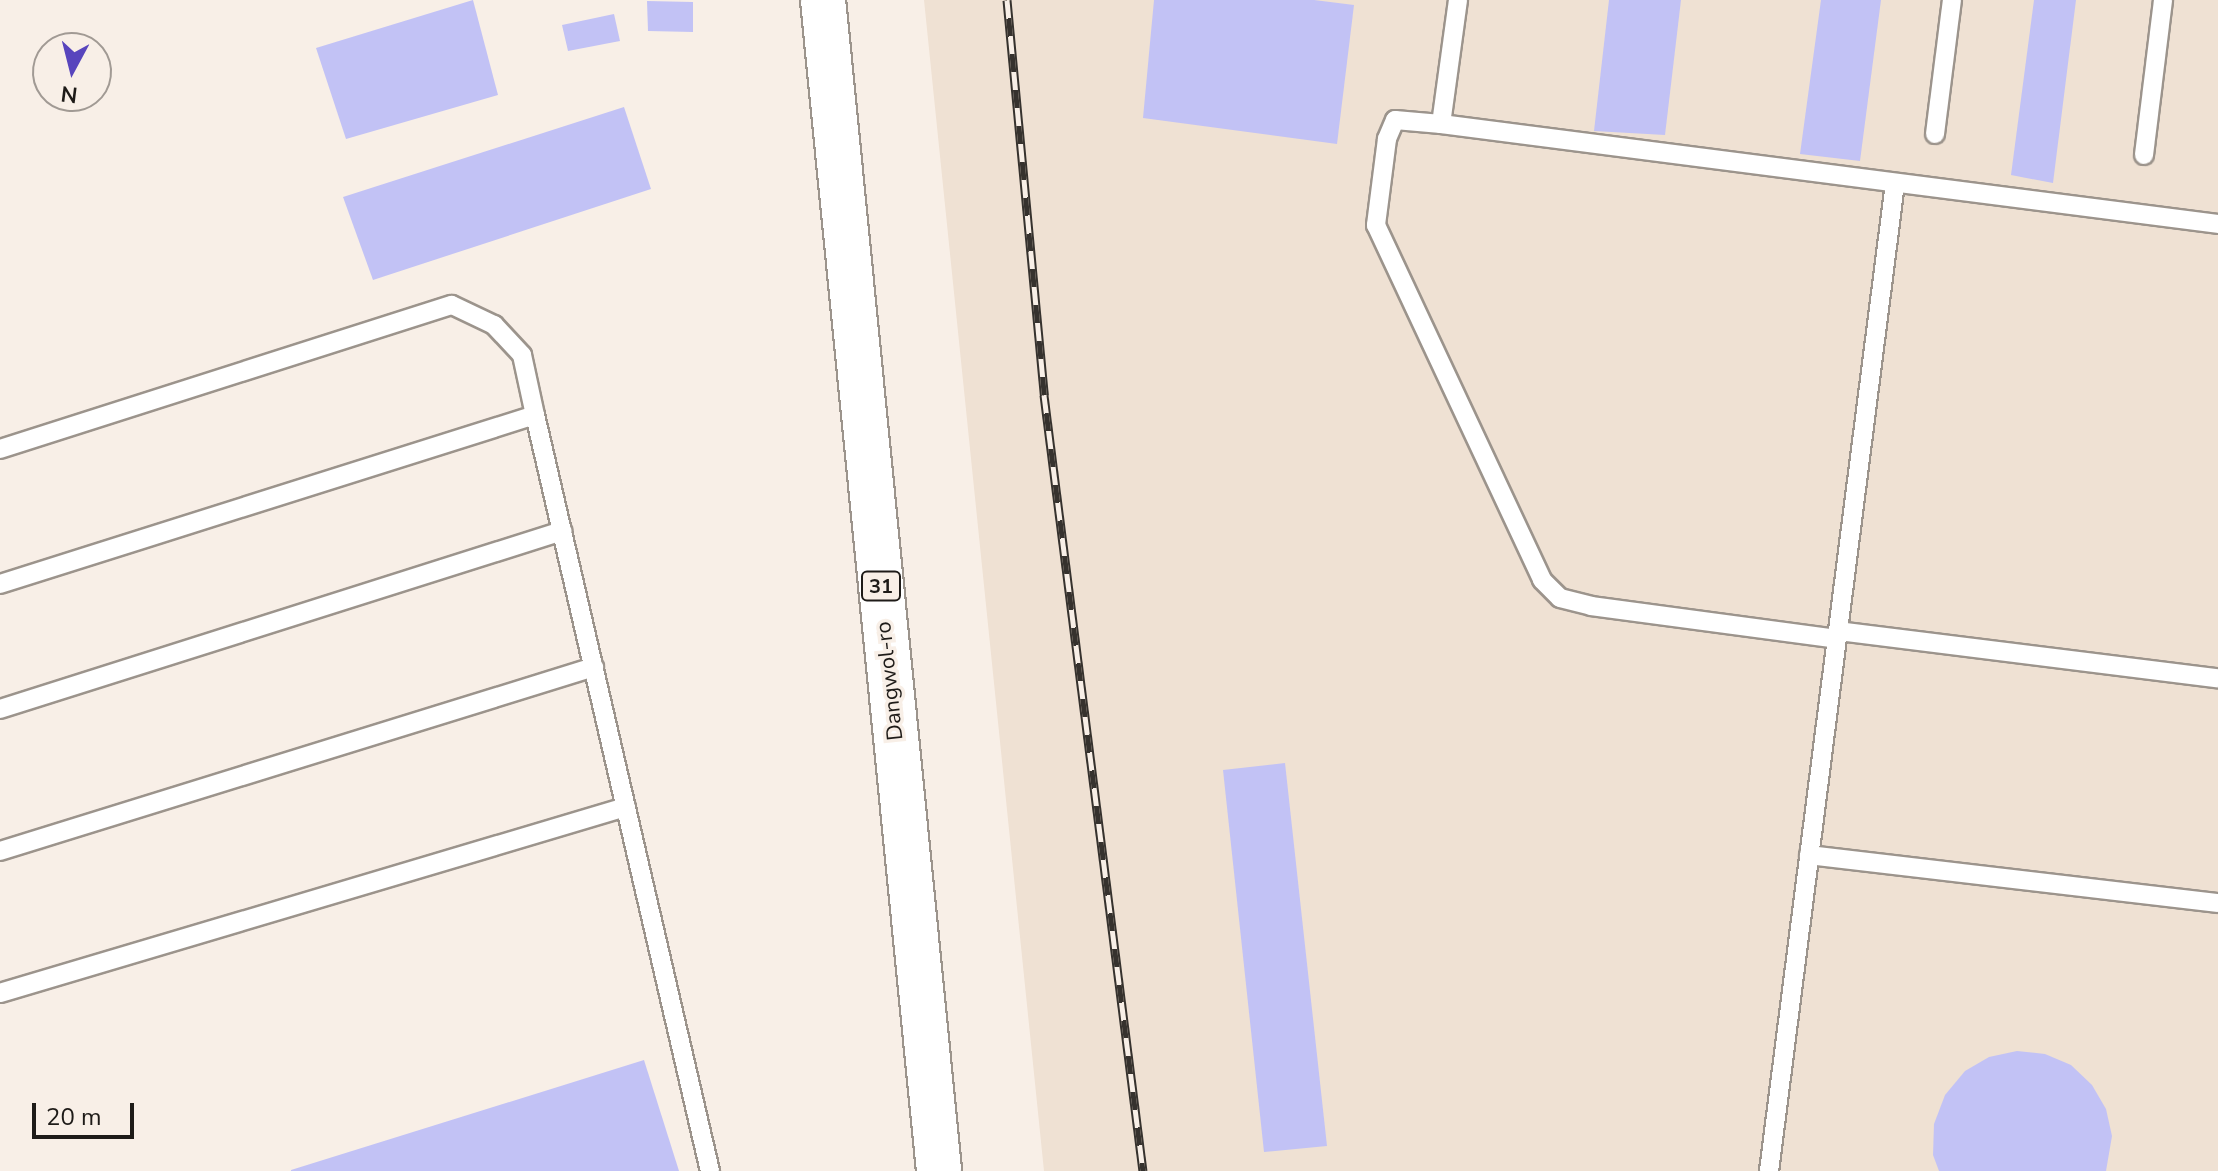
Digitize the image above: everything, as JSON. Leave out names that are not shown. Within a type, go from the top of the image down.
[{"type":"main road","name":"Dangwol-ro","points":[[823,0],[939,1171]]},
{"type":"lane","points":[[1441,124],[1458,0]]},
{"type":"lane","points":[[1935,134],[1952,0]]},
{"type":"lane","points":[[2144,155],[2163,0]]},
{"type":"lane","points":[[2218,224],[1395,120],[1387,139],[1376,225],[1542,580],[1560,598],[1591,606],[2218,678]]},
{"type":"lane","points":[[1769,1171],[1895,183]]},
{"type":"lane","points":[[0,449],[452,305],[494,325],[522,355],[710,1171]]},
{"type":"lane","points":[[0,584],[535,415]]},
{"type":"lane","points":[[0,709],[562,531]]},
{"type":"lane","points":[[0,851],[594,667]]},
{"type":"lane","points":[[0,993],[626,807]]},
{"type":"lane","points":[[1809,855],[2218,903]]},
{"type":"shaded area","points":[[924,0],[2218,0],[2218,1171],[1044,1171]]},
{"type":"building","points":[[473,0],[498,95],[346,139],[316,48]]},
{"type":"building","points":[[1154,0],[1314,0],[1354,5],[1337,144],[1143,118]]},
{"type":"building","points":[[1609,0],[1681,0],[1665,135],[1594,131]]},
{"type":"building","points":[[1821,0],[1881,0],[1860,161],[1800,154]]},
{"type":"building","points":[[2034,0],[2076,0],[2053,183],[2011,175]]},
{"type":"building","points":[[647,1],[693,2],[693,32],[648,31]]},
{"type":"building","points":[[614,14],[620,41],[568,51],[562,25]]},
{"type":"building","points":[[624,107],[651,189],[373,280],[343,197]]},
{"type":"building","points":[[1285,763],[1327,1146],[1264,1152],[1223,770]]},
{"type":"building","points":[[2017,1051],[2045,1054],[2071,1065],[2092,1085],[2106,1109],[2112,1136],[2106,1171],[1939,1171],[1933,1155],[1934,1124],[1945,1095],[1965,1071],[1989,1057]]},
{"type":"building","points":[[644,1060],[679,1171],[291,1171],[291,1170]]},
{"type":"railway","points":[[1007,0],[1044,395],[1143,1171]]}]
